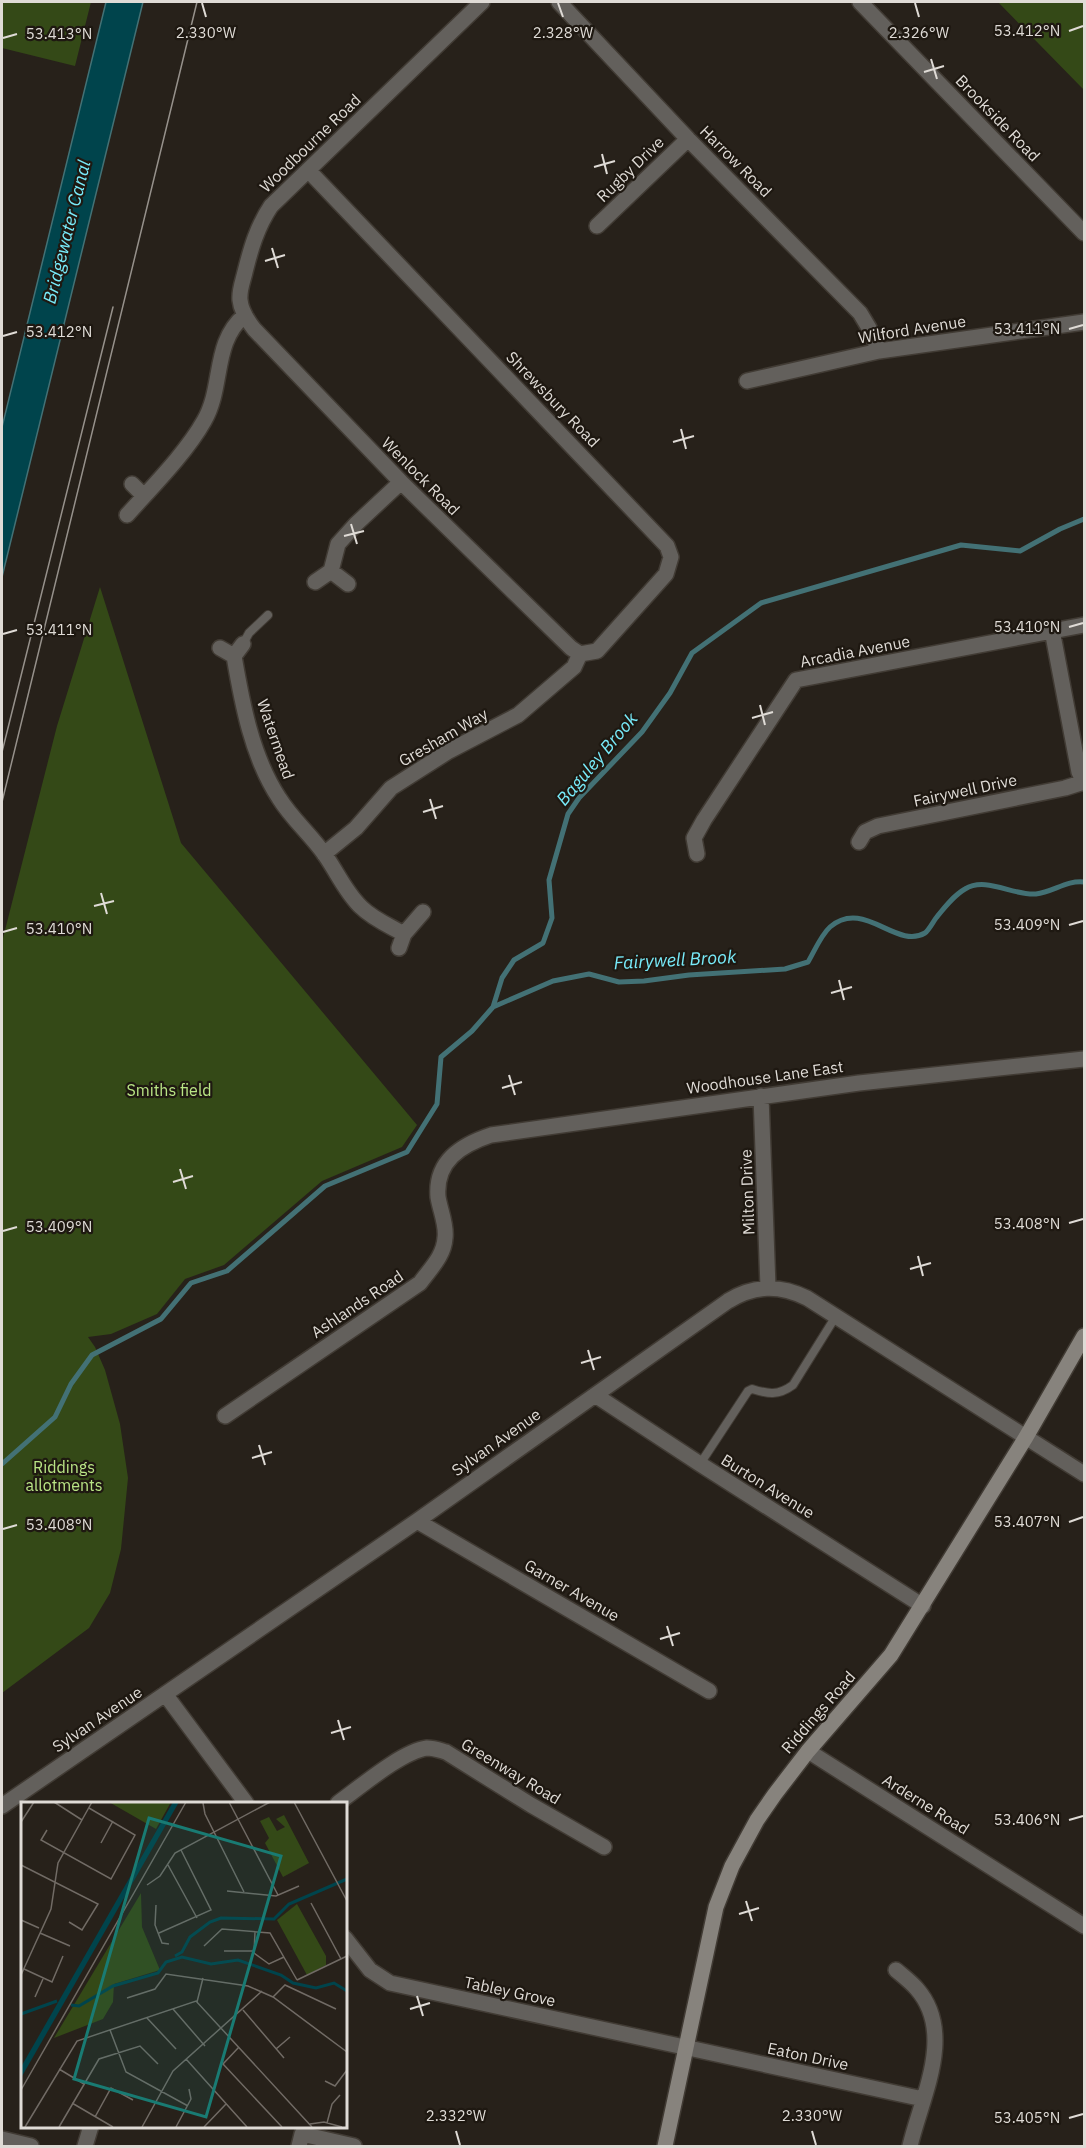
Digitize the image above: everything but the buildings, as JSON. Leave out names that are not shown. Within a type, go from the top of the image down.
[{"type":"street","name":"Woodbourne Road","points":[[244,315],[240,296],[257,228],[271,206],[482,2]]},
{"type":"street","name":"Harrow Road","points":[[559,2],[688,139],[860,313],[879,351]]},
{"type":"street","name":"Brookside Road","points":[[860,2],[1084,233]]},
{"type":"street","name":"Rugby Drive","points":[[597,226],[688,139]]},
{"type":"street","name":"Shrewsbury Road","points":[[308,170],[667,546],[670,563],[666,574],[597,651],[580,654]]},
{"type":"street","name":"Wenlock Road","points":[[244,315],[254,329],[401,482],[571,648],[580,654]]},
{"type":"street","points":[[127,515],[204,422],[210,410],[223,347],[232,328],[244,315]]},
{"type":"street","name":"Wilford Avenue","points":[[747,381],[879,351],[1084,322]]},
{"type":"street","points":[[315,582],[331,571],[338,544],[401,482]]},
{"type":"street","points":[[132,484],[144,496]]},
{"type":"street","points":[[331,571],[348,584]]},
{"type":"street","name":"Arcadia Avenue","points":[[697,854],[694,838],[704,820],[796,680],[1084,625]]},
{"type":"street","points":[[1052,630],[1079,772],[1084,783]]},
{"type":"street","name":"Watermead","points":[[232,649],[248,721],[266,774],[293,819],[324,854],[360,907],[401,941],[423,912]]},
{"type":"street","name":"Gresham Way","points":[[324,854],[356,828],[391,788],[449,751],[518,715],[574,667],[580,654]]},
{"type":"street","name":"Fairywell Drive","points":[[859,842],[866,832],[878,826],[1084,783]]},
{"type":"street","name":"Woodhouse Lane East","points":[[456,1152],[469,1142],[491,1135],[953,1071],[1084,1059]]},
{"type":"street","name":"Milton Drive","points":[[761,1096],[768,1287]]},
{"type":"street","name":"Ashlands Road","points":[[225,1416],[420,1283],[441,1254],[446,1238],[438,1195],[445,1164],[456,1152]]},
{"type":"street","name":"Sylvan Avenue","points":[[2,1806],[417,1521],[728,1300],[747,1291],[768,1287],[793,1291],[1084,1474]]},
{"type":"street","name":"Riddings Road","points":[[665,2146],[716,1907],[757,1820],[808,1751],[891,1655],[1026,1437],[1084,1336]]},
{"type":"street","name":"Burton Avenue","points":[[595,1395],[923,1606]]},
{"type":"street","name":"Garner Avenue","points":[[417,1521],[709,1691]]},
{"type":"street","points":[[165,1694],[245,1802]]},
{"type":"street","name":"Greenway Road","points":[[339,1802],[401,1758],[425,1749],[436,1748],[604,1847]]},
{"type":"street","name":"Arderne Road","points":[[808,1751],[1084,1926]]},
{"type":"street","name":"Tabley Grove","points":[[346,1939],[370,1970],[390,1983],[686,2048]]},
{"type":"street","points":[[896,1970],[918,1990],[932,2022],[934,2038],[934,2058],[910,2146]]},
{"type":"street","name":"Eaton Drive","points":[[686,2048],[923,2099]]},
{"type":"street","points":[[85,2146],[91,2127]]},
{"type":"street","points":[[299,2146],[302,2134],[354,2146]]},
{"type":"street","points":[[2,2139],[31,2146]]},
{"type":"lane","points":[[232,649],[268,615]]},
{"type":"lane","points":[[700,1464],[748,1391],[752,1389],[776,1394],[784,1392],[793,1385],[836,1316]]},
{"type":"green space","points":[[2,2],[91,2],[75,66],[2,48]]},
{"type":"green space","points":[[998,2],[1084,2],[1084,90]]},
{"type":"green space","name":"Smiths field","points":[[100,587],[181,843],[417,1125],[402,1147],[322,1181],[224,1265],[185,1279],[157,1314],[111,1334],[88,1337],[105,1370],[120,1424],[128,1478],[121,1549],[110,1593],[89,1628],[2,1693],[2,942],[57,726]]},
{"type":"water","name":"Bridgewater Canal","points":[[106,2],[143,2],[2,577],[2,427]]},
{"type":"waterway","name":"Baguley Brook","points":[[493,1007],[502,978],[514,960],[543,943],[552,918],[549,880],[568,814],[579,798],[642,732],[670,693],[692,653],[761,603],[961,545],[1020,551],[1084,519]]},
{"type":"waterway","name":"Fairywell Brook","points":[[2,1464],[55,1417],[71,1384],[92,1355],[161,1319],[191,1283],[227,1271],[325,1186],[407,1152],[437,1104],[441,1057],[472,1031],[493,1007],[553,981],[589,974],[619,982],[785,969],[808,962],[827,930],[843,920],[855,918],[903,935],[914,936],[925,933],[953,899],[965,889],[973,886],[991,885],[1036,894],[1072,883],[1084,882]]},
{"type":"tram line","points":[[2,802],[197,2]]},
{"type":"tram line","points":[[2,752],[113,307]]},
{"type":"park label","name":"Riddings allotments","points":[[64,1476]]}]
